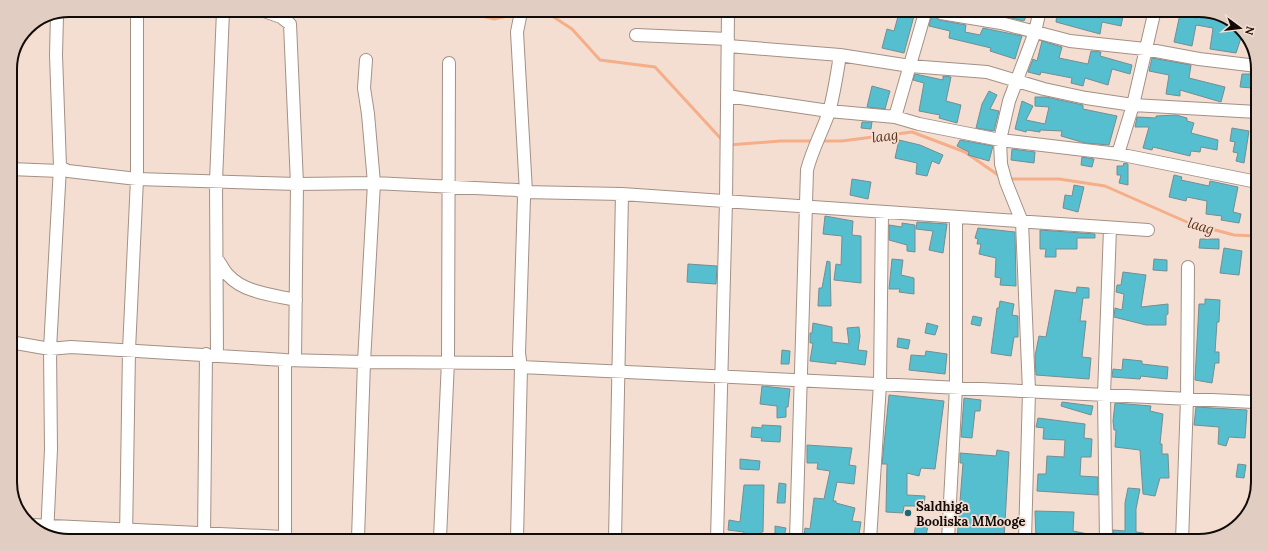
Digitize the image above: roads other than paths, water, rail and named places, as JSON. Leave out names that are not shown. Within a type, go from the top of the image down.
[{"type":"street","points":[[127,533],[129,350],[137,179],[137,17]]},
{"type":"street","points":[[204,534],[218,259],[216,182],[223,17]]},
{"type":"street","points":[[284,534],[290,360],[296,300],[297,184],[290,24],[287,17]]},
{"type":"street","points":[[517,534],[525,192],[517,32],[520,17]]},
{"type":"street","points":[[717,534],[726,202],[728,17]]},
{"type":"street","points":[[895,117],[924,17]]},
{"type":"street","points":[[965,17],[1001,23],[1070,41],[1145,49],[1199,59],[1251,65]]},
{"type":"street","points":[[1025,534],[1029,391],[1022,222],[1006,182],[1001,164],[1000,140],[1016,82],[1035,32],[1038,17]]},
{"type":"street","points":[[1118,154],[1133,105],[1153,17]]},
{"type":"street","points":[[48,530],[51,449],[50,349],[60,169],[56,71],[57,19]]},
{"type":"street","points":[[636,34],[728,42],[840,55],[910,66],[987,72],[1016,82],[1086,98],[1133,105],[1251,112]]},
{"type":"street","points":[[796,534],[802,380],[807,170],[812,152],[819,140],[829,111],[840,55]]},
{"type":"street","points":[[358,534],[364,362],[374,183],[368,114],[364,88],[366,60]]},
{"type":"street","points":[[440,534],[448,361],[450,188],[449,63]]},
{"type":"street","points":[[727,96],[829,111],[895,117],[919,124],[1000,140],[1118,154],[1251,181]]},
{"type":"street","points":[[17,169],[60,169],[72,172],[137,179],[297,184],[374,183],[450,188],[517,190],[525,192],[622,194],[1148,230]]},
{"type":"street","points":[[614,534],[622,194]]},
{"type":"street","points":[[870,534],[880,384],[882,212]]},
{"type":"street","points":[[948,534],[956,387],[956,217]]},
{"type":"street","points":[[1106,534],[1104,395],[1110,228]]},
{"type":"street","points":[[218,259],[228,276],[240,285],[252,290],[296,300]]},
{"type":"street","points":[[1182,534],[1187,399],[1188,267]]},
{"type":"street","points":[[17,343],[50,349],[70,347],[212,354],[290,360],[364,362],[448,361],[520,364],[618,371],[1251,402]]},
{"type":"street","points":[[53,531],[166,534]]},
{"type":"waterway","name":"laag","points":[[487,17],[494,19],[503,17]]},
{"type":"waterway","name":"laag","points":[[554,17],[572,29],[600,60],[655,67],[723,141]]},
{"type":"waterway","name":"laag","points":[[820,141],[842,141],[912,132],[965,152],[1001,177]]},
{"type":"waterway","name":"laag","points":[[729,145],[780,141],[815,141]]},
{"type":"waterway","name":"laag","points":[[1008,179],[1059,179],[1105,186],[1189,223],[1234,235],[1251,236]]},
{"type":"place","name":"Saldhiga Booliska MMooge","points":[[908,513]]}]
